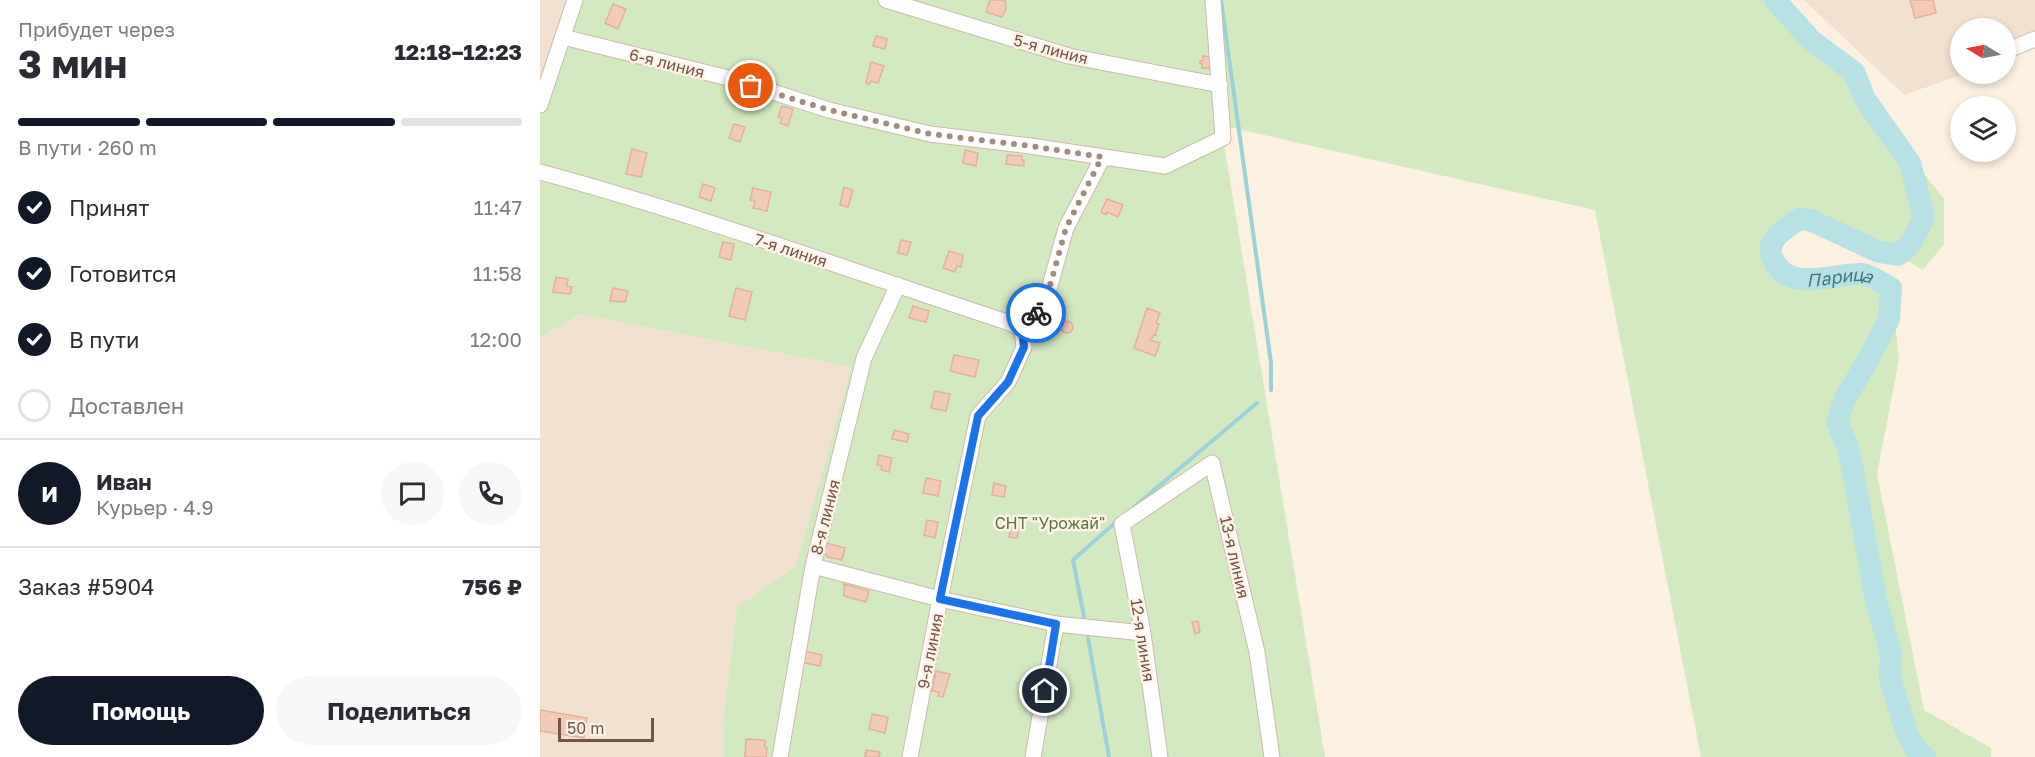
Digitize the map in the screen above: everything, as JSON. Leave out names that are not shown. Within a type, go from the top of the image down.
[{"type":"street","points":[[540,105],[575,0]]},
{"type":"street","name":"5-я линия","points":[[886,0],[1069,56],[1220,85]]},
{"type":"street","points":[[1213,0],[1220,85]]},
{"type":"street","name":"6-я линия","points":[[563,36],[732,79],[829,110],[930,134],[1165,166],[1223,138],[1220,85]]},
{"type":"street","points":[[2016,47],[2035,39]]},
{"type":"street","points":[[1022,329],[1046,300],[1066,228],[1102,157]]},
{"type":"street","name":"7-я линия","points":[[540,172],[618,193],[898,285],[1022,329]]},
{"type":"street","name":"8-я линия","points":[[780,757],[813,566],[864,358],[898,285]]},
{"type":"street","name":"9-я линия","points":[[910,757],[978,416],[1008,382],[1024,347],[1022,329]]},
{"type":"street","name":"13-я линия","points":[[1122,524],[1212,463],[1257,652],[1272,757]]},
{"type":"street","name":"12-я линия","points":[[1122,524],[1143,633],[1160,757]]},
{"type":"street","points":[[813,566],[940,599],[1056,624],[1143,633]]},
{"type":"street","points":[[1033,757],[1056,624]]},
{"type":"shaded area","points":[[540,0],[575,0],[540,104]]},
{"type":"shaded area","points":[[1804,0],[2035,0],[2035,48],[2016,55],[2016,18],[1950,18],[1950,79],[1904,95]]},
{"type":"shaded area","points":[[580,314],[851,367],[796,566],[737,607],[723,720],[724,757],[540,757],[540,337]]},
{"type":"green space","name":"СНТ \"Урожай\"","points":[[575,0],[1775,0],[1812,41],[1854,72],[1865,99],[1944,199],[1944,244],[1923,270],[1898,255],[1879,252],[1810,220],[1790,224],[1782,230],[1775,238],[1772,256],[1776,265],[1793,278],[1812,280],[1862,274],[1891,288],[1899,359],[1877,474],[1924,710],[1991,748],[1991,757],[1701,757],[1595,210],[1224,126],[1223,138],[1325,757],[724,757],[723,720],[737,607],[796,566],[851,367],[580,314],[540,337],[540,105]]},
{"type":"building","points":[[990,0],[1005,0],[1006,9],[1002,17],[986,12]]},
{"type":"building","points":[[1910,0],[1933,0],[1936,13],[1915,18]]},
{"type":"building","points":[[613,4],[626,9],[618,29],[605,23]]},
{"type":"building","points":[[876,36],[887,39],[885,49],[873,46]]},
{"type":"building","points":[[1203,56],[1214,57],[1214,69],[1202,68],[1200,61],[1203,61]]},
{"type":"building","points":[[871,62],[884,66],[878,83],[871,81],[869,84],[866,83]]},
{"type":"building","points":[[782,106],[793,109],[788,126],[780,123],[782,118],[778,117]]},
{"type":"building","points":[[734,124],[745,127],[740,142],[729,138]]},
{"type":"building","points":[[632,149],[647,153],[641,177],[626,174]]},
{"type":"building","points":[[965,150],[978,153],[976,166],[963,163]]},
{"type":"building","points":[[1007,155],[1022,156],[1024,166],[1006,164]]},
{"type":"building","points":[[703,184],[715,188],[711,201],[699,197]]},
{"type":"building","points":[[844,187],[853,190],[848,207],[840,205]]},
{"type":"building","points":[[753,188],[771,192],[767,211],[753,208],[755,201],[750,200]]},
{"type":"building","points":[[1107,199],[1123,205],[1118,217],[1101,212]]},
{"type":"building","points":[[901,240],[911,242],[907,255],[898,253]]},
{"type":"building","points":[[723,242],[734,244],[731,260],[719,257]]},
{"type":"building","points":[[949,251],[963,255],[961,267],[957,266],[955,272],[943,268]]},
{"type":"building","points":[[556,277],[568,279],[567,286],[572,287],[570,294],[553,292]]},
{"type":"building","points":[[613,288],[628,291],[625,302],[610,301]]},
{"type":"building","points":[[736,288],[752,292],[745,320],[729,316]]},
{"type":"building","points":[[913,306],[929,311],[926,322],[909,318]]},
{"type":"building","points":[[1147,308],[1160,313],[1156,323],[1159,324],[1155,335],[1157,336],[1154,335],[1150,340],[1160,343],[1155,356],[1134,348]]},
{"type":"building","points":[[1067,321],[1073,327],[1067,333],[1061,327]]},
{"type":"building","points":[[954,355],[979,360],[975,377],[950,371]]},
{"type":"building","points":[[935,391],[950,394],[946,411],[931,408]]},
{"type":"building","points":[[894,430],[909,434],[907,442],[892,439]]},
{"type":"building","points":[[879,455],[892,458],[889,472],[881,470],[882,466],[877,465]]},
{"type":"building","points":[[926,478],[941,481],[938,496],[923,493]]},
{"type":"building","points":[[994,483],[1006,486],[1004,497],[992,495]]},
{"type":"building","points":[[927,520],[938,522],[935,538],[924,535]]},
{"type":"building","points":[[1012,520],[1020,522],[1017,538],[1009,537]]},
{"type":"building","points":[[826,543],[845,548],[842,560],[828,557],[824,553]]},
{"type":"building","points":[[844,584],[869,591],[866,602],[844,596]]},
{"type":"building","points":[[1198,621],[1200,632],[1195,634],[1192,622]]},
{"type":"building","points":[[805,651],[822,655],[820,666],[803,661]]},
{"type":"building","points":[[936,671],[950,674],[943,697],[938,696],[939,692],[932,691]]},
{"type":"building","points":[[540,710],[587,718],[584,738],[540,731]]},
{"type":"building","points":[[872,714],[888,717],[885,733],[869,729]]},
{"type":"building","points":[[746,739],[764,740],[766,742],[764,746],[767,748],[766,757],[745,757]]},
{"type":"building","points":[[866,750],[880,752],[879,757],[865,757]]},
{"type":"waterway","points":[[1221,0],[1271,363],[1271,390]]},
{"type":"waterway","name":"Парица","points":[[1775,0],[1812,41],[1854,72],[1865,99],[1910,163],[1924,217],[1911,243],[1898,255],[1879,252],[1810,220],[1799,219],[1778,235],[1771,245],[1771,251],[1779,269],[1788,276],[1812,279],[1862,274],[1891,288],[1889,319],[1866,364],[1845,398],[1837,422],[1848,448],[1852,465],[1876,601],[1891,654],[1890,678],[1907,734],[1918,753],[1925,757]]},
{"type":"waterway","points":[[1134,507],[1257,403]]},
{"type":"waterway","points":[[1084,617],[1073,560],[1117,521]]},
{"type":"waterway","points":[[1088,638],[1109,757]]},
{"type":"way so far","points":[[751,86],[829,110],[930,134],[1102,157],[1066,228],[1046,300],[1036,313]]},
{"type":"route","points":[[1036,313],[1022,329],[1024,347],[1008,382],[978,416],[940,599],[1056,624],[1045,691]]}]
